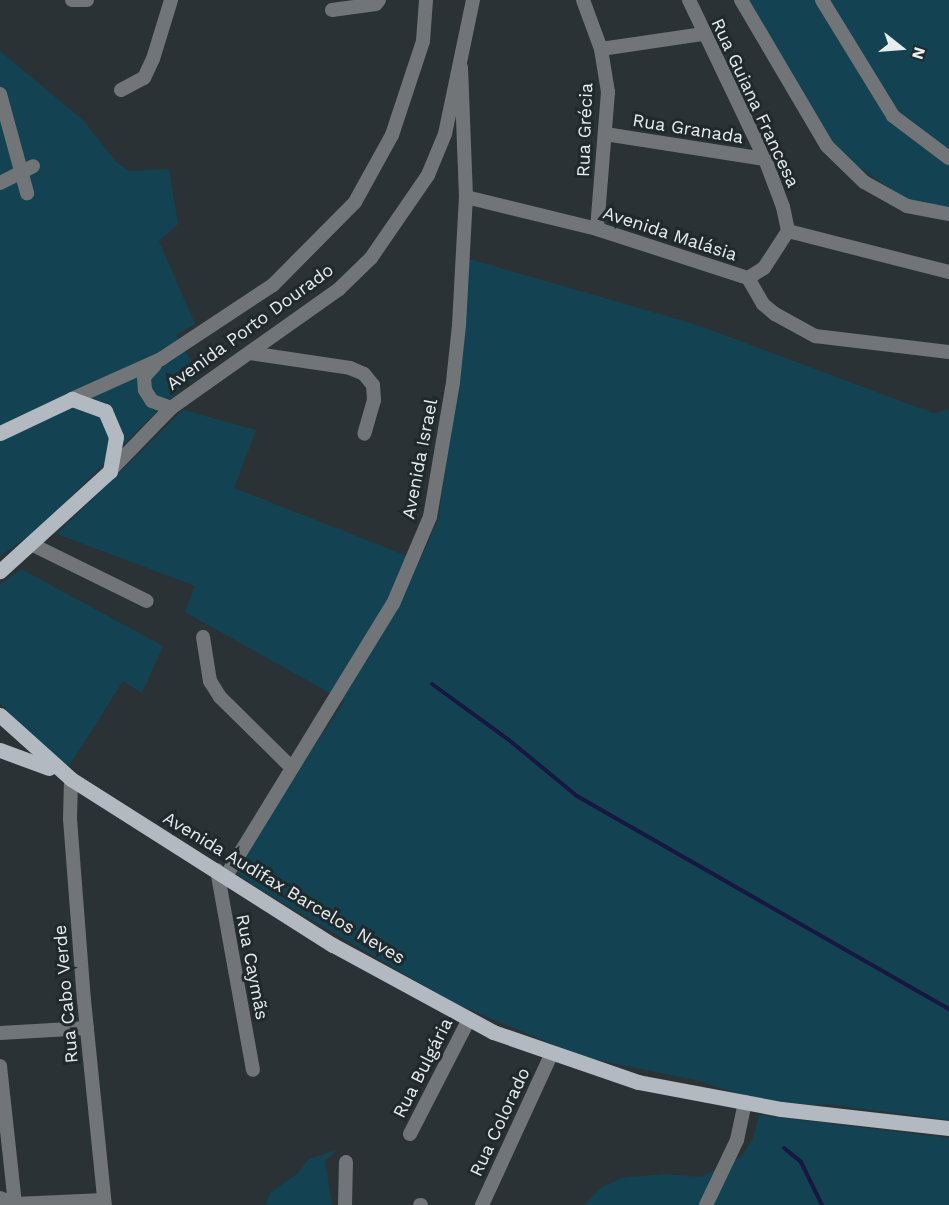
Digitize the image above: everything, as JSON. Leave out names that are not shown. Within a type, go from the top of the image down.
[{"type":"main road","name":"Avenida Porto Dourado","points":[[0,433],[72,399]]},
{"type":"main road","points":[[72,399],[105,411],[116,437],[110,471]]},
{"type":"main road","name":"Avenida Porto Dourado","points":[[2,569],[110,471]]},
{"type":"main road","name":"Avenida Audifax Barcelos Neves","points":[[0,715],[58,771],[71,780],[333,945],[469,1019],[551,1055],[638,1082],[745,1102],[949,1128]]},
{"type":"main road","name":"Avenida Audifax Barcelos Neves","points":[[0,750],[58,771]]},
{"type":"street","points":[[72,0],[87,0]]},
{"type":"street","points":[[121,90],[144,78],[153,60],[171,0]]},
{"type":"street","points":[[332,10],[376,4],[379,0]]},
{"type":"street","name":"Avenida Porto Dourado","points":[[72,399],[161,359],[273,285],[355,202],[392,135],[423,41],[426,0]]},
{"type":"street","name":"Avenida Porto Dourado","points":[[110,471],[171,408],[339,290],[370,258],[402,217],[428,175],[445,134],[461,68],[473,0]]},
{"type":"street","name":"Rua Grécia","points":[[583,0],[601,49],[608,92],[597,229]]},
{"type":"street","name":"Rua Guiana Francesa","points":[[689,0],[702,34],[765,159],[788,231]]},
{"type":"street","points":[[741,0],[827,146],[864,182],[906,206],[949,214]]},
{"type":"street","points":[[822,0],[893,116],[949,158]]},
{"type":"street","points":[[601,49],[702,34]]},
{"type":"street","name":"Avenida Israel","points":[[221,873],[292,768],[393,604],[430,517],[453,382],[466,197],[461,68]]},
{"type":"street","points":[[0,94],[27,169],[27,193]]},
{"type":"street","name":"Rua Granada","points":[[605,134],[765,159]]},
{"type":"street","points":[[0,183],[27,169]]},
{"type":"street","name":"Avenida Malásia","points":[[466,197],[597,229],[748,278],[763,303],[815,336],[949,352]]},
{"type":"street","points":[[748,278],[764,268],[788,231],[949,272]]},
{"type":"street","points":[[250,353],[350,368],[364,374],[373,385],[374,400],[364,434]]},
{"type":"street","points":[[161,359],[144,377],[145,390],[152,401],[171,408]]},
{"type":"street","points":[[31,544],[147,601]]},
{"type":"street","points":[[203,638],[210,681],[220,697],[292,768]]},
{"type":"street","name":"Rua Cabo Verde","points":[[71,780],[70,819],[104,1203]]},
{"type":"street","name":"Rua Caymãs","points":[[221,873],[253,1070]]},
{"type":"street","name":"Rua Bulgária","points":[[410,1134],[469,1019]]},
{"type":"street","points":[[0,1033],[87,1028]]},
{"type":"street","name":"Rua Colorado","points":[[482,1205],[551,1055]]},
{"type":"street","points":[[0,1066],[2,1116],[15,1204]]},
{"type":"street","points":[[706,1205],[737,1140],[745,1102]]},
{"type":"street","points":[[345,1205],[346,1162]]},
{"type":"street","points":[[0,1198],[15,1204],[104,1203]]},
{"type":"shaded area","points":[[741,0],[949,0],[949,209],[911,203],[840,154]]},
{"type":"shaded area","points":[[0,51],[83,120],[117,163],[130,171],[169,169],[178,224],[159,241],[195,324],[176,335],[199,375],[181,388],[34,533],[0,556]]},
{"type":"shaded area","points":[[462,257],[694,324],[933,413],[949,410],[949,1120],[825,1104],[781,1109],[700,1081],[583,1057],[454,1003],[257,888],[234,870],[344,701],[185,612],[195,586],[57,534],[183,410],[256,430],[234,488],[420,561],[438,519],[455,401]]},
{"type":"shaded area","points":[[21,569],[163,646],[142,693],[123,681],[69,766],[53,759],[0,703],[0,585]]},
{"type":"shaded area","points":[[759,1115],[949,1138],[949,1205],[584,1205],[602,1187],[621,1178],[664,1174],[701,1177],[724,1166],[741,1157],[753,1139]]},
{"type":"shaded area","points":[[336,1150],[325,1161],[332,1205],[265,1205],[271,1192],[297,1174],[309,1159]]},
{"type":"waterway","points":[[432,684],[509,740],[577,796],[949,1009]]},
{"type":"waterway","points":[[784,1148],[801,1162],[822,1205]]}]
